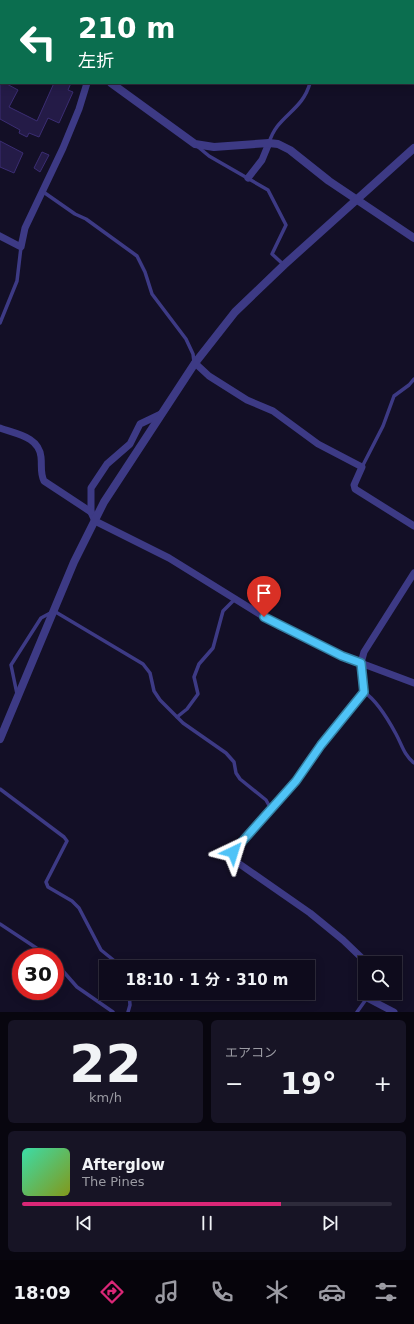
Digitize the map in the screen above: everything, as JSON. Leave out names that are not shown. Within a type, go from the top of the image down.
[{"type":"street","points":[[0,236],[21,247],[24,228],[63,148],[79,109],[87,84]]},
{"type":"street","points":[[112,84],[195,144],[214,147],[269,143],[278,144],[290,150],[329,181],[414,238]]},
{"type":"street","points":[[248,178],[262,160],[269,143]]},
{"type":"street","points":[[0,739],[74,562],[107,496],[195,363],[235,312],[284,265],[414,148]]},
{"type":"street","points":[[195,363],[209,376],[247,400],[273,411],[318,444],[362,467],[354,485],[355,489],[414,526]]},
{"type":"street","points":[[161,414],[140,424],[130,444],[107,464],[91,488],[91,512],[95,521],[170,558],[279,626],[342,656],[414,684]]},
{"type":"street","points":[[0,428],[27,436],[40,452],[42,476],[44,481],[91,512]]},
{"type":"street","points":[[360,956],[310,913],[231,858],[233,852],[296,781],[321,745],[364,692],[361,663],[364,652],[414,573]]},
{"type":"street","points":[[374,1000],[394,1012]]},
{"type":"lane","points":[[269,143],[272,132],[278,123],[300,103],[307,94],[310,84]]},
{"type":"lane","points":[[195,144],[209,156],[268,190],[286,225],[272,254],[284,265]]},
{"type":"lane","points":[[42,191],[75,214],[92,223],[137,256],[145,272],[152,294],[186,339],[193,354],[195,363]]},
{"type":"lane","points":[[0,323],[17,281],[21,247]]},
{"type":"lane","points":[[362,467],[383,426],[394,396],[409,385],[414,379]]},
{"type":"lane","points":[[177,717],[187,709],[198,694],[194,677],[199,664],[213,648],[223,611],[235,599]]},
{"type":"lane","points":[[18,696],[11,665],[41,618],[54,611],[143,664],[150,673],[154,691],[157,695],[183,723],[226,753],[234,762],[236,773],[240,779],[266,800],[271,809]]},
{"type":"lane","points":[[364,692],[372,698],[396,734],[405,754],[414,763]]},
{"type":"lane","points":[[0,790],[64,837],[67,841],[46,882],[48,887],[72,901],[79,908],[101,950],[113,960]]},
{"type":"lane","points":[[0,924],[36,948]]},
{"type":"lane","points":[[64,971],[78,986],[113,1012]]},
{"type":"lane","points":[[128,1012],[130,1000]]},
{"type":"lane","points":[[356,1012],[364,1000]]},
{"type":"building","points":[[0,84],[7,84],[18,90],[9,107],[37,121],[54,84],[71,84],[68,90],[73,92],[59,123],[48,118],[39,137],[29,133],[27,137],[19,133],[20,130],[0,119]]},
{"type":"building","points":[[0,141],[23,153],[14,173],[0,167]]},
{"type":"building","points":[[42,152],[49,155],[40,172],[34,168]]},
{"type":"route","points":[[233,852],[296,781],[321,745],[364,692],[361,663],[342,656],[279,626],[264,617]]}]
